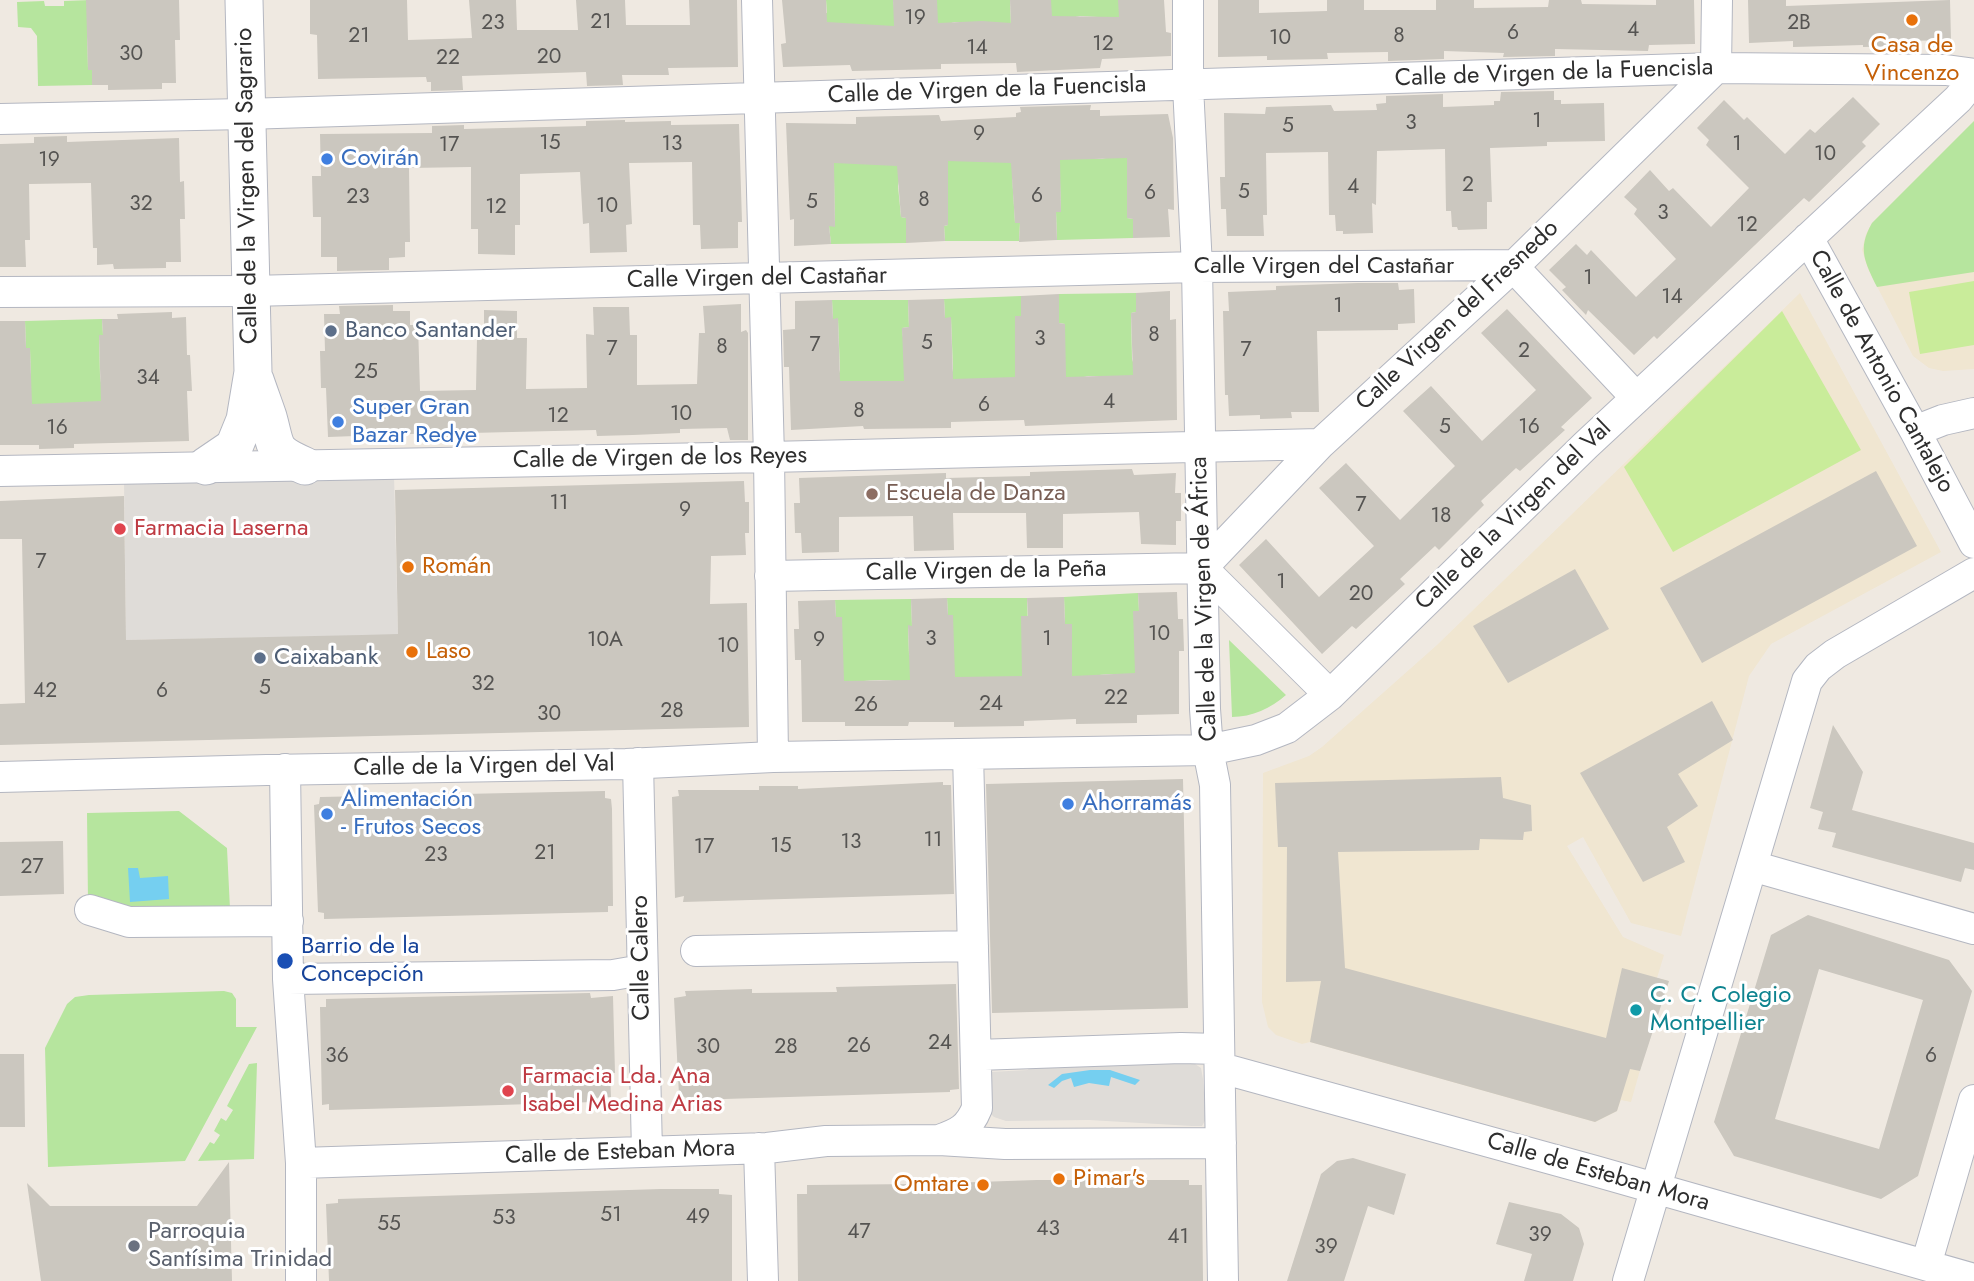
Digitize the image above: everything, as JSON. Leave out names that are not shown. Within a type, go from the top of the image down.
[{"type":"street","name":"Calle de la Virgen del Sagrario","points":[[206,466],[234,447],[245,420],[253,372],[244,0]]},
{"type":"street","points":[[757,0],[769,457],[773,757]]},
{"type":"street","name":"Calle de la Virgen de África","points":[[1188,0],[1188,86],[1197,267],[1205,709],[1208,750],[1215,785],[1223,1281]]},
{"type":"street","points":[[1716,68],[1717,0]]},
{"type":"street","name":"Calle de Virgen de la Fuencisla","points":[[0,119],[1188,86],[1716,68],[1946,70],[1974,74]]},
{"type":"street","name":"Calle Virgen del Fresnedo","points":[[1202,568],[1320,444],[1515,265],[1716,68]]},
{"type":"street","name":"Calle de la Virgen del Val","points":[[0,778],[285,769],[638,763],[773,757],[1208,750],[1256,740],[1287,728],[1330,695],[1639,396],[1958,99],[1974,80]]},
{"type":"street","name":"Calle de Antonio Cantalejo","points":[[1808,238],[1974,543]]},
{"type":"street","points":[[1515,265],[1522,276],[1630,391],[1639,396]]},
{"type":"street","name":"Calle Virgen del Castañar","points":[[0,292],[251,291],[1197,267],[1515,265]]},
{"type":"street","name":"Calle de la Virgen del Sagrario","points":[[253,372],[269,419],[275,447],[286,457],[305,466]]},
{"type":"street","points":[[1915,431],[1942,420],[1974,413]]},
{"type":"street","name":"Calle de Virgen de los Reyes","points":[[0,471],[1320,444]]},
{"type":"street","points":[[1202,568],[1330,695]]},
{"type":"street","name":"Calle Virgen de la Peña","points":[[770,576],[1202,568]]},
{"type":"street","points":[[1628,1281],[1807,681],[1818,667],[1835,654],[1974,573]]},
{"type":"street","points":[[968,754],[977,1108],[981,1124],[989,1135],[1005,1144]]},
{"type":"street","name":"Calle Calero","points":[[638,763],[647,1152]]},
{"type":"street","points":[[285,769],[288,971],[301,1163],[301,1281]]},
{"type":"street","points":[[1752,866],[1974,929]]},
{"type":"street","points":[[90,910],[129,922],[288,921]]},
{"type":"street","points":[[696,951],[973,946]]},
{"type":"street","points":[[288,971],[613,975],[642,970]]},
{"type":"street","name":"Calle de Esteban Mora","points":[[977,1055],[1181,1048],[1974,1279]]},
{"type":"street","points":[[1927,1265],[1974,1100]]},
{"type":"street","name":"Calle de Esteban Mora","points":[[939,1140],[958,1133],[969,1125],[977,1108]]},
{"type":"street","name":"Calle de Esteban Mora","points":[[301,1163],[759,1148],[826,1141],[1221,1143]]},
{"type":"street","points":[[759,1148],[763,1281]]},
{"type":"shaded area","points":[[1974,121],[1974,369],[1943,371],[1929,368],[1913,356],[1868,269],[1862,250],[1872,223]]},
{"type":"shaded area","points":[[1800,293],[1941,552],[1771,644],[1749,676],[1681,936],[1631,923],[1583,837],[1567,846],[1623,937],[1664,955],[1657,978],[1669,981],[1631,1102],[1621,1100],[1617,1111],[1595,1122],[1310,1042],[1302,1044],[1276,1035],[1268,1027],[1262,1002],[1263,773],[1309,756],[1322,747],[1437,645]]},
{"type":"shaded area","points":[[394,474],[398,635],[126,640],[124,479]]},
{"type":"shaded area","points":[[1031,1064],[1195,1064],[1201,1068],[1206,1119],[1202,1126],[1192,1126],[1089,1120],[1006,1121],[994,1117],[988,1111],[990,1072],[1028,1070]]},
{"type":"green space","points":[[91,0],[87,29],[88,69],[92,70],[92,85],[38,86],[37,36],[31,28],[18,27],[17,2],[44,1],[45,6],[64,6],[64,1]]},
{"type":"green space","points":[[826,0],[893,0],[897,28],[821,32],[821,13],[827,13]]},
{"type":"green space","points":[[937,0],[1010,0],[1011,26],[968,29],[966,22],[954,22],[933,30]]},
{"type":"green space","points":[[1051,0],[1118,0],[1128,20],[1100,22],[1098,17],[1080,16],[1046,23],[1045,8],[1051,7]]},
{"type":"green space","points":[[1974,121],[1974,272],[1877,287],[1864,255],[1867,232],[1872,223]]},
{"type":"green space","points":[[1131,152],[1127,170],[1127,218],[1133,219],[1133,238],[1057,240],[1056,212],[1061,212],[1055,154],[1085,153],[1085,159],[1102,159]]},
{"type":"green space","points":[[955,156],[957,161],[1019,156],[1012,174],[1015,223],[1020,223],[1019,241],[945,241],[944,226],[948,225],[948,174],[943,157]]},
{"type":"green space","points":[[904,157],[898,186],[901,217],[906,218],[906,243],[831,244],[829,226],[835,226],[834,178],[830,159]]},
{"type":"green space","points":[[1974,281],[1974,345],[1920,354],[1909,292]]},
{"type":"green space","points":[[1136,293],[1136,312],[1131,313],[1132,359],[1139,380],[1108,381],[1105,376],[1088,376],[1059,383],[1065,324],[1059,323],[1059,294]]},
{"type":"green space","points":[[1021,296],[1021,316],[1015,316],[1015,365],[1023,384],[963,379],[949,386],[953,369],[951,318],[945,318],[944,299]]},
{"type":"green space","points":[[832,300],[908,300],[909,327],[902,328],[908,387],[881,381],[860,381],[859,387],[835,387],[840,370],[838,319],[833,319]]},
{"type":"green space","points":[[1782,311],[1861,450],[1673,552],[1624,467]]},
{"type":"green space","points":[[102,319],[103,335],[99,336],[104,405],[56,403],[55,407],[26,408],[31,380],[30,349],[26,348],[25,321]]},
{"type":"green space","points":[[1138,593],[1139,611],[1134,611],[1141,678],[1103,674],[1065,682],[1072,654],[1072,625],[1065,624],[1064,597]]},
{"type":"green space","points":[[947,598],[1027,598],[1030,682],[949,685],[953,615],[948,615]]},
{"type":"green space","points":[[911,599],[909,655],[914,658],[914,685],[876,680],[837,685],[842,617],[836,617],[835,600]]},
{"type":"green space","points":[[1229,640],[1286,695],[1261,711],[1232,717]]},
{"type":"green space","points":[[179,811],[227,848],[230,909],[131,911],[88,903],[87,813]]},
{"type":"green space","points":[[224,991],[232,993],[236,999],[236,1027],[257,1027],[185,1161],[48,1167],[45,1048],[67,1004],[75,997],[89,995]]},
{"type":"green space","points":[[257,1063],[254,1159],[198,1161],[210,1142],[214,1144],[220,1135],[214,1131],[221,1118],[226,1121],[233,1110],[227,1106],[249,1064]]},
{"type":"water","points":[[128,868],[138,868],[140,878],[168,876],[169,899],[130,902]]},
{"type":"water","points":[[1110,1070],[1140,1080],[1135,1085],[1111,1077],[1109,1086],[1089,1083],[1074,1087],[1071,1078],[1054,1088],[1048,1085],[1062,1074]]},
{"type":"building","points":[[86,0],[179,0],[180,40],[175,40],[176,83],[162,83],[162,89],[108,90],[108,85],[92,85],[92,70],[88,70]]},
{"type":"building","points":[[310,0],[407,0],[408,40],[472,38],[469,0],[516,0],[517,30],[578,30],[576,0],[625,0],[626,25],[690,25],[689,0],[737,0],[738,67],[668,68],[669,75],[622,75],[623,85],[587,86],[586,72],[462,76],[463,90],[431,91],[431,82],[427,82],[426,77],[318,79],[317,35],[310,34]]},
{"type":"building","points":[[782,0],[826,0],[827,22],[894,26],[893,0],[937,0],[938,23],[1011,23],[1010,0],[1051,0],[1052,16],[1119,17],[1118,0],[1164,0],[1166,32],[1171,33],[1171,56],[1102,59],[1100,68],[1017,72],[1016,63],[941,64],[941,69],[852,71],[850,65],[783,67],[781,44],[786,43]]},
{"type":"building","points":[[1218,0],[1259,0],[1259,13],[1327,11],[1327,0],[1364,0],[1364,10],[1436,10],[1436,0],[1474,0],[1474,8],[1548,7],[1549,0],[1581,0],[1582,4],[1656,5],[1656,0],[1694,0],[1695,44],[1649,45],[1648,51],[1555,49],[1555,56],[1503,57],[1504,53],[1444,51],[1444,59],[1388,61],[1388,52],[1327,53],[1328,59],[1267,60],[1267,56],[1218,57]]},
{"type":"building","points":[[1748,0],[1786,0],[1786,6],[1950,0],[1951,40],[1904,41],[1905,46],[1863,47],[1793,47],[1793,41],[1749,43]]},
{"type":"building","points":[[1554,91],[1554,100],[1561,100],[1561,104],[1604,103],[1605,141],[1547,142],[1547,146],[1490,148],[1492,202],[1487,202],[1487,229],[1458,230],[1457,227],[1452,227],[1451,211],[1446,211],[1445,149],[1377,151],[1376,205],[1372,203],[1373,233],[1343,234],[1343,231],[1336,231],[1335,215],[1329,215],[1328,152],[1266,153],[1267,215],[1263,215],[1264,236],[1227,236],[1226,209],[1221,209],[1220,177],[1225,177],[1224,113],[1265,114],[1266,107],[1331,105],[1334,111],[1377,110],[1376,104],[1386,103],[1386,96],[1443,94],[1443,107],[1494,105],[1494,101],[1500,101],[1501,92]]},
{"type":"building","points":[[1853,97],[1880,124],[1862,142],[1866,146],[1809,202],[1804,198],[1657,339],[1654,336],[1634,355],[1588,310],[1586,315],[1562,290],[1566,287],[1549,270],[1576,244],[1587,255],[1591,250],[1636,297],[1676,259],[1634,214],[1637,209],[1624,197],[1650,170],[1669,191],[1673,188],[1711,227],[1749,188],[1706,145],[1709,140],[1697,128],[1724,100],[1744,120],[1747,117],[1785,154],[1810,129],[1815,133]]},
{"type":"building","points":[[1091,105],[1090,110],[1100,110],[1100,116],[1168,114],[1173,138],[1174,210],[1168,209],[1170,237],[1133,238],[1133,219],[1127,218],[1127,158],[1060,160],[1061,212],[1056,212],[1057,240],[1019,242],[1020,223],[1015,223],[1011,163],[948,161],[948,225],[944,226],[945,241],[906,243],[906,218],[901,217],[897,166],[834,163],[835,227],[829,226],[831,244],[794,246],[794,219],[790,220],[786,123],[856,124],[856,117],[939,115],[941,121],[1016,117],[1016,113],[1021,112],[1020,107]]},
{"type":"building","points":[[586,121],[671,121],[671,125],[739,124],[742,222],[738,222],[738,248],[701,249],[700,225],[693,225],[692,162],[629,163],[632,224],[626,225],[627,252],[590,253],[589,223],[583,224],[580,172],[520,174],[520,225],[515,225],[515,255],[478,254],[478,229],[471,229],[471,167],[409,168],[410,242],[405,242],[405,257],[389,258],[389,270],[337,271],[337,257],[321,257],[321,217],[313,217],[312,176],[321,176],[320,134],[432,133],[432,126],[464,125],[464,129],[586,126]]},
{"type":"building","points":[[67,136],[67,142],[179,138],[180,182],[184,181],[185,219],[180,219],[181,262],[166,262],[166,268],[114,269],[113,264],[97,265],[97,248],[93,248],[91,183],[29,184],[30,240],[25,240],[26,267],[0,267],[0,144],[34,143],[34,137]]},
{"type":"building","points":[[1398,283],[1399,290],[1414,289],[1415,323],[1398,324],[1398,330],[1317,331],[1319,412],[1291,412],[1292,418],[1229,416],[1228,395],[1225,395],[1223,311],[1229,311],[1228,292],[1276,290],[1276,286]]},
{"type":"building","points":[[1170,291],[1170,320],[1176,319],[1177,420],[1025,426],[1024,420],[951,422],[951,428],[864,429],[863,426],[791,430],[789,367],[784,367],[783,330],[795,329],[795,301],[832,300],[833,319],[838,318],[840,381],[904,381],[902,328],[909,327],[908,300],[944,299],[945,318],[951,317],[953,379],[1015,377],[1015,316],[1021,316],[1021,296],[1059,294],[1059,323],[1065,324],[1066,377],[1133,375],[1131,313],[1136,312],[1136,293]]},
{"type":"building","points":[[741,304],[741,332],[746,330],[748,333],[748,440],[730,440],[727,428],[680,429],[680,433],[597,436],[596,430],[470,433],[470,437],[439,437],[438,433],[328,437],[326,388],[321,388],[320,351],[325,351],[324,314],[340,314],[339,306],[393,305],[393,311],[410,311],[410,325],[418,325],[420,391],[476,390],[477,338],[484,338],[484,310],[517,311],[517,338],[527,338],[526,389],[587,388],[586,334],[594,335],[593,307],[629,307],[630,335],[637,335],[637,385],[697,384],[699,333],[705,333],[703,306]]},
{"type":"building","points":[[1507,309],[1592,398],[1561,427],[1565,430],[1520,471],[1516,468],[1481,501],[1484,505],[1439,550],[1435,546],[1400,579],[1405,584],[1356,629],[1352,626],[1322,654],[1239,565],[1266,539],[1319,597],[1374,546],[1319,488],[1346,463],[1400,520],[1455,466],[1403,411],[1431,386],[1482,441],[1536,390],[1481,333]]},
{"type":"building","points":[[172,312],[172,318],[186,317],[192,391],[187,391],[189,441],[74,444],[74,448],[39,449],[39,445],[0,445],[0,321],[25,321],[26,348],[30,348],[32,404],[101,401],[99,335],[103,335],[102,319],[118,319],[117,314]]},
{"type":"building","points":[[1132,469],[1134,475],[1176,473],[1175,493],[1181,493],[1181,521],[1176,521],[1176,545],[1141,544],[1139,512],[1063,514],[1063,548],[1027,548],[1026,513],[953,513],[954,550],[914,551],[913,516],[839,517],[839,552],[802,553],[801,533],[795,533],[794,503],[800,503],[799,478],[946,473],[946,478],[1030,476],[1030,472]]},
{"type":"building","points":[[1876,471],[1917,546],[1702,663],[1660,588]]},
{"type":"building","points":[[744,481],[745,502],[749,502],[749,533],[745,533],[746,555],[711,556],[710,604],[747,603],[749,727],[0,745],[0,704],[25,703],[22,539],[0,539],[0,501],[124,496],[126,640],[362,635],[398,634],[395,490]]},
{"type":"building","points":[[1575,569],[1609,629],[1508,683],[1473,626]]},
{"type":"building","points":[[1177,592],[1178,619],[1183,619],[1184,651],[1179,651],[1179,714],[1137,715],[1137,723],[1076,724],[1076,719],[1024,721],[1024,726],[954,727],[954,722],[909,722],[908,726],[845,726],[845,722],[802,722],[801,660],[795,660],[794,629],[799,629],[798,601],[835,600],[836,617],[842,617],[844,681],[910,680],[908,625],[912,626],[911,599],[947,598],[948,615],[953,615],[955,677],[1022,676],[1021,616],[1028,616],[1027,598],[1064,597],[1065,624],[1072,624],[1072,676],[1135,673],[1133,611],[1139,611],[1138,593]]},
{"type":"building","points":[[1712,701],[1733,740],[1678,774],[1698,806],[1667,827],[1685,862],[1643,882],[1580,773]]},
{"type":"building","points":[[1833,725],[1863,772],[1852,810],[1974,843],[1974,870],[1965,868],[1961,882],[1832,847],[1836,833],[1818,829],[1823,812],[1810,808]]},
{"type":"building","points":[[1501,777],[1503,798],[1531,805],[1532,831],[1524,832],[1523,840],[1480,839],[1479,850],[1338,852],[1345,968],[1606,1038],[1622,968],[1669,981],[1640,1071],[1630,1069],[1617,1111],[1595,1122],[1310,1042],[1321,981],[1286,982],[1287,847],[1278,847],[1275,783]]},
{"type":"building","points":[[1183,779],[1188,1008],[992,1013],[986,784]]},
{"type":"building","points":[[943,782],[943,785],[951,785],[954,894],[683,902],[684,896],[675,898],[672,797],[679,796],[678,790],[759,790],[759,786],[798,786],[798,789]]},
{"type":"building","points":[[605,791],[605,798],[611,799],[612,809],[613,906],[608,906],[608,912],[324,919],[324,913],[318,912],[314,805],[319,804],[320,797]]},
{"type":"building","points":[[63,841],[64,894],[0,896],[0,842]]},
{"type":"building","points":[[1808,915],[1949,960],[1972,991],[1918,1176],[1881,1199],[1734,1156],[1714,1122],[1771,935]],"holes":[[[1819,969],[1923,1000],[1879,1149],[1775,1119]]]},
{"type":"building","points":[[956,984],[959,1089],[950,1092],[692,1100],[679,1095],[674,998],[686,996],[685,991],[752,989],[752,993],[837,992],[836,987]]},
{"type":"building","points":[[590,993],[591,998],[613,996],[615,1073],[610,1073],[611,1097],[594,1098],[594,1102],[329,1110],[329,1104],[322,1105],[320,1007],[326,1007],[326,999]]},
{"type":"building","points":[[0,1054],[24,1054],[25,1127],[0,1127]]},
{"type":"building","points":[[1353,1158],[1406,1174],[1394,1215],[1368,1206],[1344,1281],[1287,1281],[1321,1174],[1337,1161]]},
{"type":"building","name":"Parroquia Santísima Trinidad","points":[[229,1162],[232,1281],[41,1281],[27,1183],[50,1206],[197,1206]]},
{"type":"building","points":[[1189,1180],[1189,1185],[1202,1185],[1203,1281],[798,1281],[797,1194],[807,1194],[807,1185]]},
{"type":"building","points":[[719,1189],[719,1194],[732,1195],[732,1281],[329,1281],[326,1204],[338,1203],[338,1199]]},
{"type":"building","points":[[1509,1202],[1561,1214],[1579,1228],[1584,1244],[1573,1281],[1524,1281],[1532,1254],[1496,1244]]},
{"type":"place","name":"Casa de Vincenzo","points":[[1912,20]]},
{"type":"place","name":"Covirán","points":[[327,159]]},
{"type":"place","name":"Banco Santander","points":[[331,331]]},
{"type":"place","name":"Super Gran Bazar Redye","points":[[338,422]]},
{"type":"place","name":"Escuela de Danza","points":[[872,494]]},
{"type":"place","name":"Farmacia Laserna","points":[[120,529]]},
{"type":"place","name":"Román","points":[[408,567]]},
{"type":"place","name":"Laso","points":[[412,652]]},
{"type":"place","name":"Caixabank","points":[[260,658]]},
{"type":"place","name":"Ahorramás","points":[[1068,804]]},
{"type":"place","name":"Alimentación - Frutos Secos","points":[[327,814]]},
{"type":"place","name":"Barrio de la Concepción","points":[[285,961]]},
{"type":"place","name":"C. C. Colegio Montpellier","points":[[1636,1010]]},
{"type":"place","name":"Farmacia Lda. Ana Isabel Medina Arias","points":[[508,1091]]},
{"type":"place","name":"Pimar's","points":[[1059,1179]]},
{"type":"place","name":"Omtare","points":[[983,1185]]},
{"type":"place","name":"Parroquia Santísima Trinidad","points":[[134,1246]]}]
